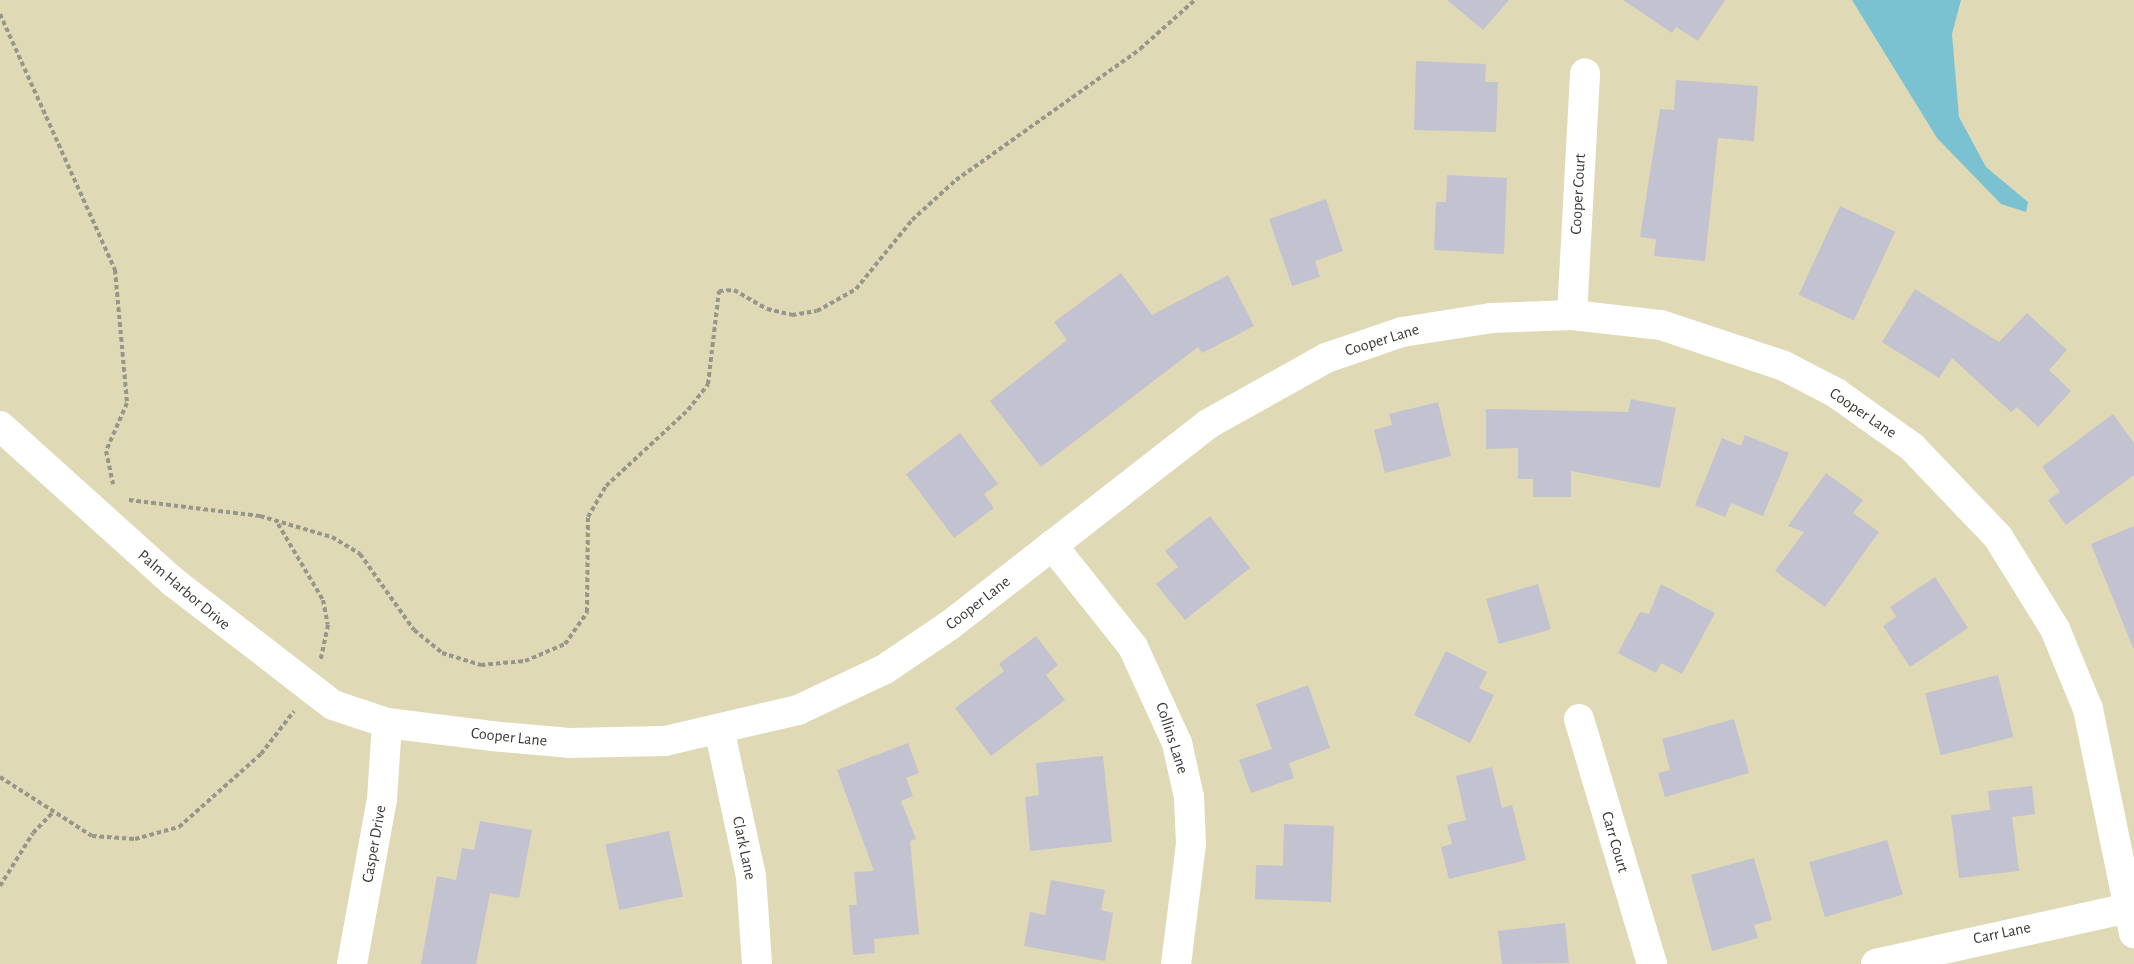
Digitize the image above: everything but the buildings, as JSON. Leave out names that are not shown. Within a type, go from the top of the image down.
[{"type":"street","name":"Cooper Court","points":[[1572,315],[1585,73]]},
{"type":"street","name":"Cooper Lane","points":[[387,723],[569,743],[665,741],[720,733],[798,710],[867,679],[950,625],[1208,424],[1326,358],[1442,323],[1572,315],[1661,325],[1785,366],[1886,427],[1958,491],[2013,559],[2068,657],[2096,736],[2132,921]]},
{"type":"street","name":"Palm Harbor Drive","points":[[0,426],[172,581],[308,689],[351,713],[387,723]]},
{"type":"street","name":"Collins Lane","points":[[1052,545],[1133,647],[1176,743],[1189,797],[1191,844],[1176,964]]},
{"type":"street","name":"Carr Court","points":[[1579,719],[1652,964]]},
{"type":"street","name":"Casper Drive","points":[[352,964],[382,799],[387,723]]},
{"type":"street","name":"Clark Lane","points":[[720,733],[751,876],[757,964]]},
{"type":"street","name":"Carr Lane","points":[[1876,964],[2132,921]]},
{"type":"path","points":[[0,14],[115,270],[127,403],[106,451],[108,479],[128,500],[226,511],[333,537],[360,554],[414,630],[442,653],[481,665],[525,661],[564,644],[587,612],[588,517],[606,486],[688,410],[708,384],[719,291],[734,290],[767,309],[792,315],[817,311],[856,290],[912,220],[956,180],[1140,49],[1195,0]]},
{"type":"path","points":[[0,777],[92,836],[135,839],[179,828],[261,754],[308,689],[326,640],[326,612],[278,524]]},
{"type":"path","points":[[0,885],[54,811]]},
{"type":"shaded area","points":[[0,0],[2134,0],[2134,964],[0,964]]},
{"type":"water","points":[[1852,0],[1961,0],[1952,34],[1959,117],[1986,167],[2028,202],[2026,212],[2001,204],[1937,138]]}]
